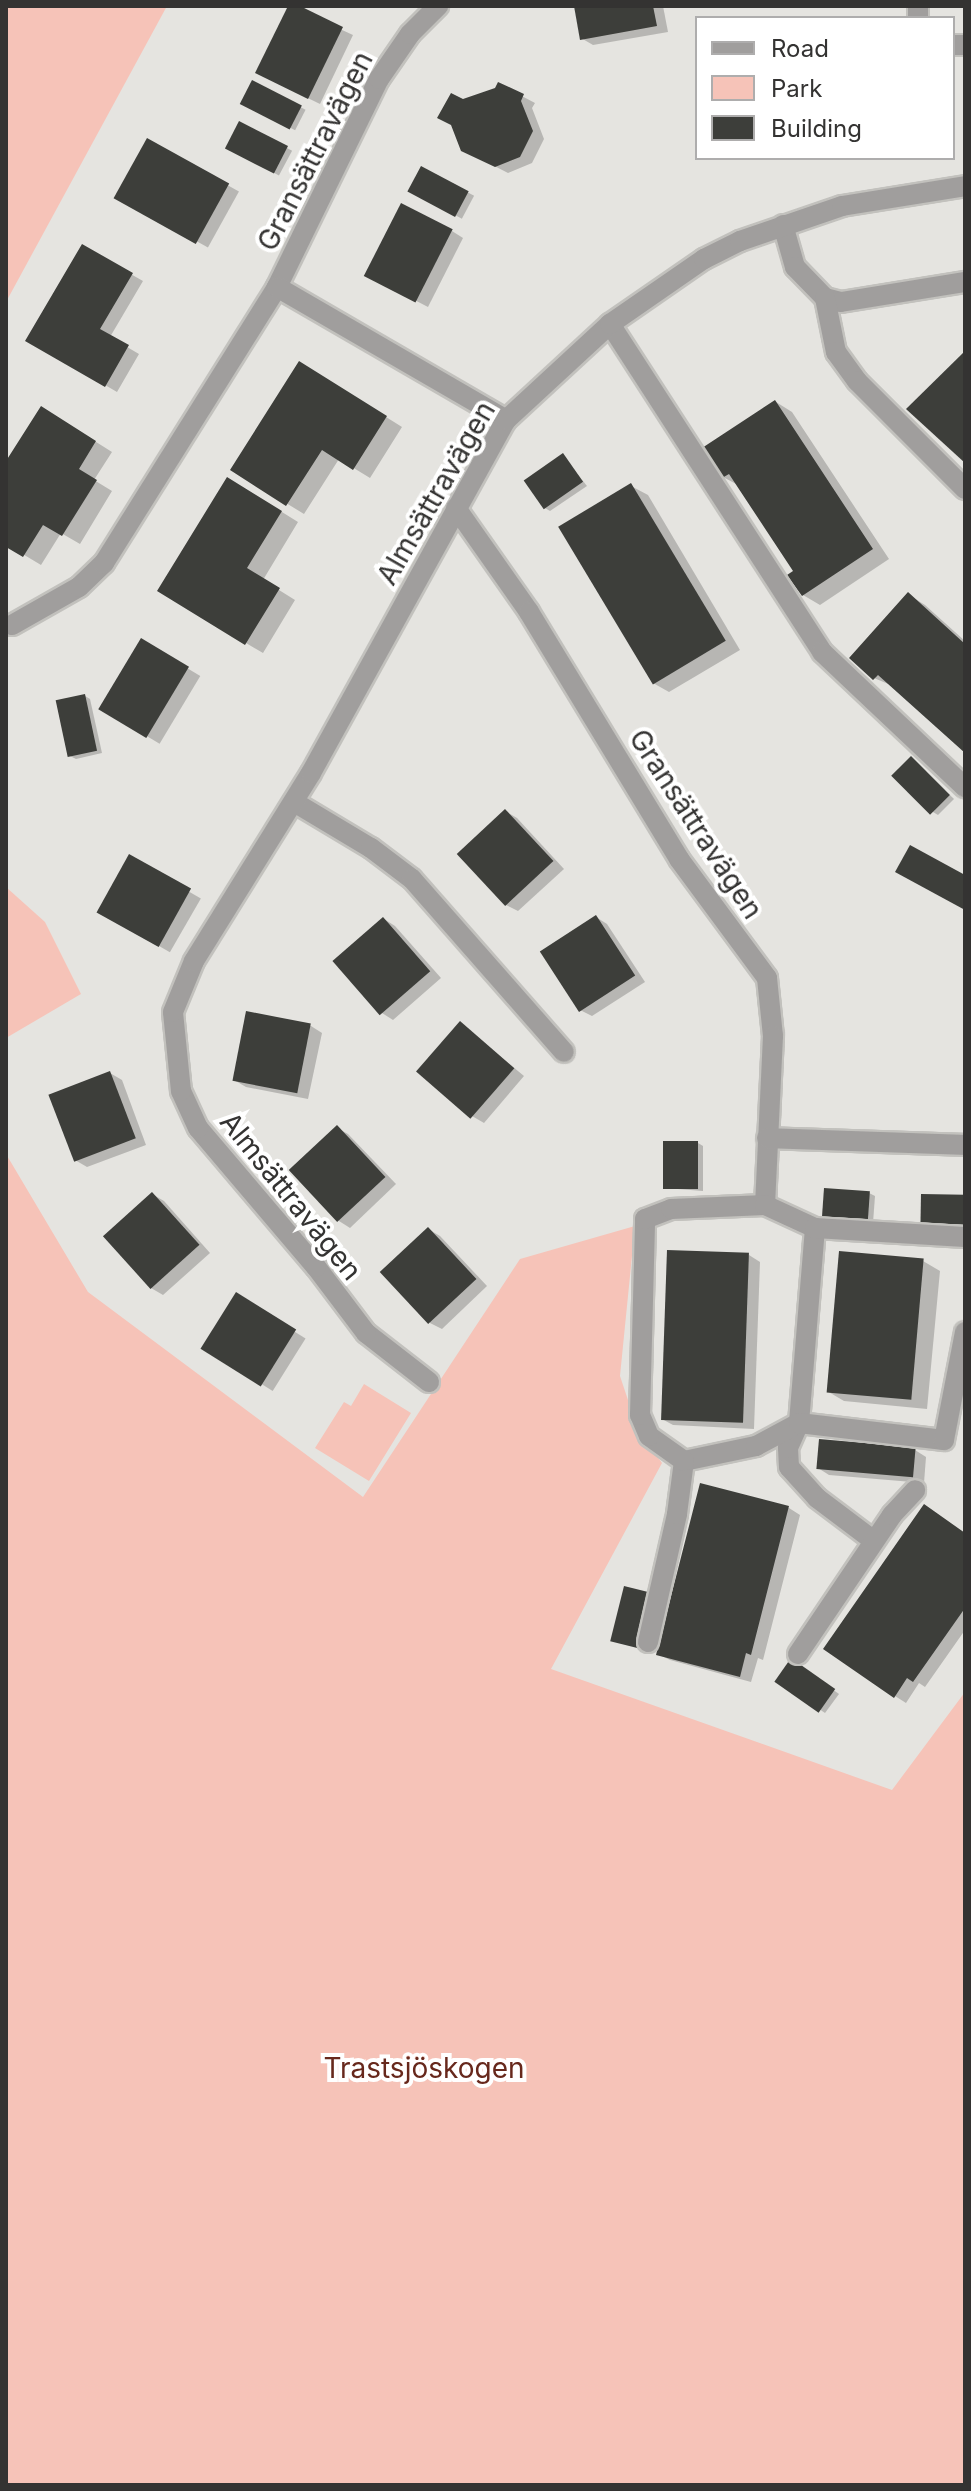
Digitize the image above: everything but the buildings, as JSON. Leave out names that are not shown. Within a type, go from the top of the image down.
[{"type":"street","name":"Gransättravägen","points":[[12,625],[79,587],[104,563],[277,287],[379,79],[410,34],[438,6]]},
{"type":"street","name":"Almsättravägen","points":[[429,1382],[366,1333],[316,1267],[198,1128],[181,1091],[173,1012],[194,961],[294,802],[506,420],[610,324],[704,259],[783,225],[842,206],[965,186]]},
{"type":"street","points":[[783,225],[795,267],[825,298],[841,302],[965,282]]},
{"type":"street","name":"Gransättravägen","points":[[277,287],[506,420]]},
{"type":"street","points":[[825,298],[836,352],[857,381],[965,489]]},
{"type":"street","points":[[610,324],[822,652],[965,787]]},
{"type":"street","name":"Gransättravägen","points":[[456,508],[529,612],[679,859],[767,978],[773,1036],[765,1205]]},
{"type":"street","points":[[294,802],[371,848],[412,879],[564,1052]]},
{"type":"street","points":[[767,1138],[965,1145]]},
{"type":"street","points":[[965,1237],[815,1228],[765,1205],[671,1209],[645,1219],[640,1415],[649,1436],[684,1461],[756,1446],[799,1423],[944,1440],[965,1332]]},
{"type":"street","points":[[815,1228],[799,1423],[788,1448],[789,1467],[817,1498],[874,1541]]},
{"type":"street","points":[[648,1642],[677,1514],[684,1461]]},
{"type":"street","points":[[798,1654],[874,1541],[915,1490]]},
{"type":"green space","points":[[6,6],[167,6],[6,302]]},
{"type":"green space","points":[[6,887],[45,922],[81,994],[6,1038]]},
{"type":"green space","name":"Trastsjöskogen","points":[[6,1154],[88,1292],[363,1497],[520,1259],[635,1226],[620,1376],[638,1430],[662,1463],[551,1669],[892,1790],[965,1692],[965,2485],[6,2485]]},
{"type":"green space","points":[[364,1384],[411,1413],[369,1481],[315,1448],[344,1402],[351,1406]]}]
